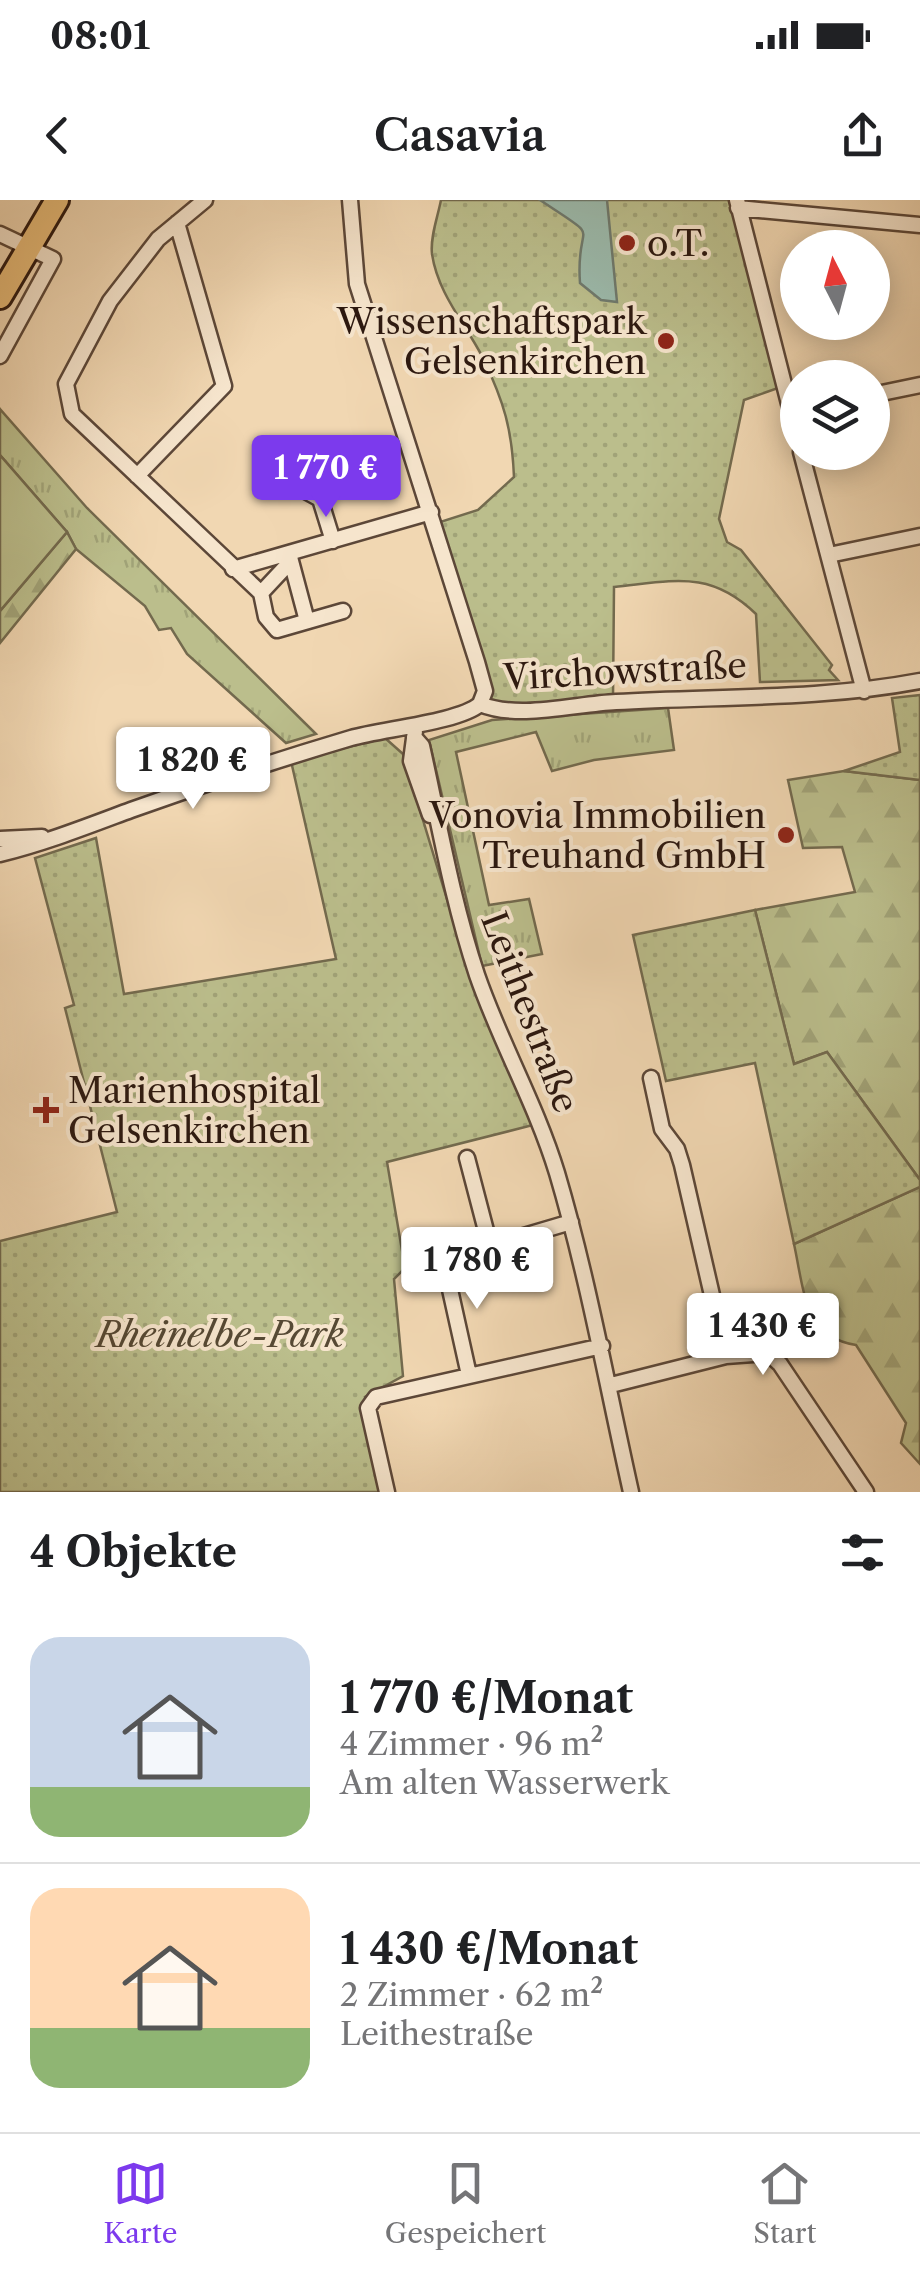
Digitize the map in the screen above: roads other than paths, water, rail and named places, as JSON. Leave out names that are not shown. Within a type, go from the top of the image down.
[{"type":"main road","points":[[0,297],[57,200]]},
{"type":"street","points":[[205,200],[129,272],[66,384],[72,414],[233,570],[261,592],[266,617],[277,630],[343,611]]},
{"type":"street","points":[[350,200],[357,284],[485,691],[480,704]]},
{"type":"street","points":[[780,360],[737,204],[920,224]]},
{"type":"street","points":[[136,476],[224,386],[177,223]]},
{"type":"street","points":[[0,234],[52,259],[0,356]]},
{"type":"street","points":[[890,391],[920,385]]},
{"type":"street","points":[[282,449],[290,452],[300,488],[320,498],[333,541]]},
{"type":"street","points":[[806,470],[864,691]]},
{"type":"street","points":[[233,570],[290,558],[430,512]]},
{"type":"street","points":[[829,555],[920,536]]},
{"type":"street","points":[[261,592],[290,558]]},
{"type":"street","points":[[290,558],[308,621]]},
{"type":"street","name":"Virchowstraße","points":[[0,854],[377,731],[415,734],[429,719],[473,711],[480,704],[499,712],[864,691],[920,681]]},
{"type":"street","name":"Leithestraße","points":[[415,734],[411,761],[434,822],[478,979],[539,1118],[571,1222],[611,1384],[631,1492]]},
{"type":"street","name":"Virchowstraße","points":[[0,839],[58,838]]},
{"type":"street","points":[[651,1078],[662,1129],[682,1165],[726,1356]]},
{"type":"street","points":[[467,1158],[490,1246],[571,1222]]},
{"type":"street","points":[[443,1258],[469,1375]]},
{"type":"street","points":[[387,1492],[368,1408],[376,1397],[602,1346]]},
{"type":"street","points":[[611,1384],[726,1356],[768,1354],[780,1364],[866,1492]]},
{"type":"place","name":"o.T.","points":[[627,243]]},
{"type":"place","name":"Wissenschaftspark Gelsenkirchen","points":[[666,341]]},
{"type":"place","name":"Vonovia Immobilien Treuhand GmbH","points":[[786,835]]},
{"type":"place","name":"Marienhospital Gelsenkirchen","points":[[46,1110]]},
{"type":"park label","name":"Rheinelbe-Park","points":[[220,1334]]}]
